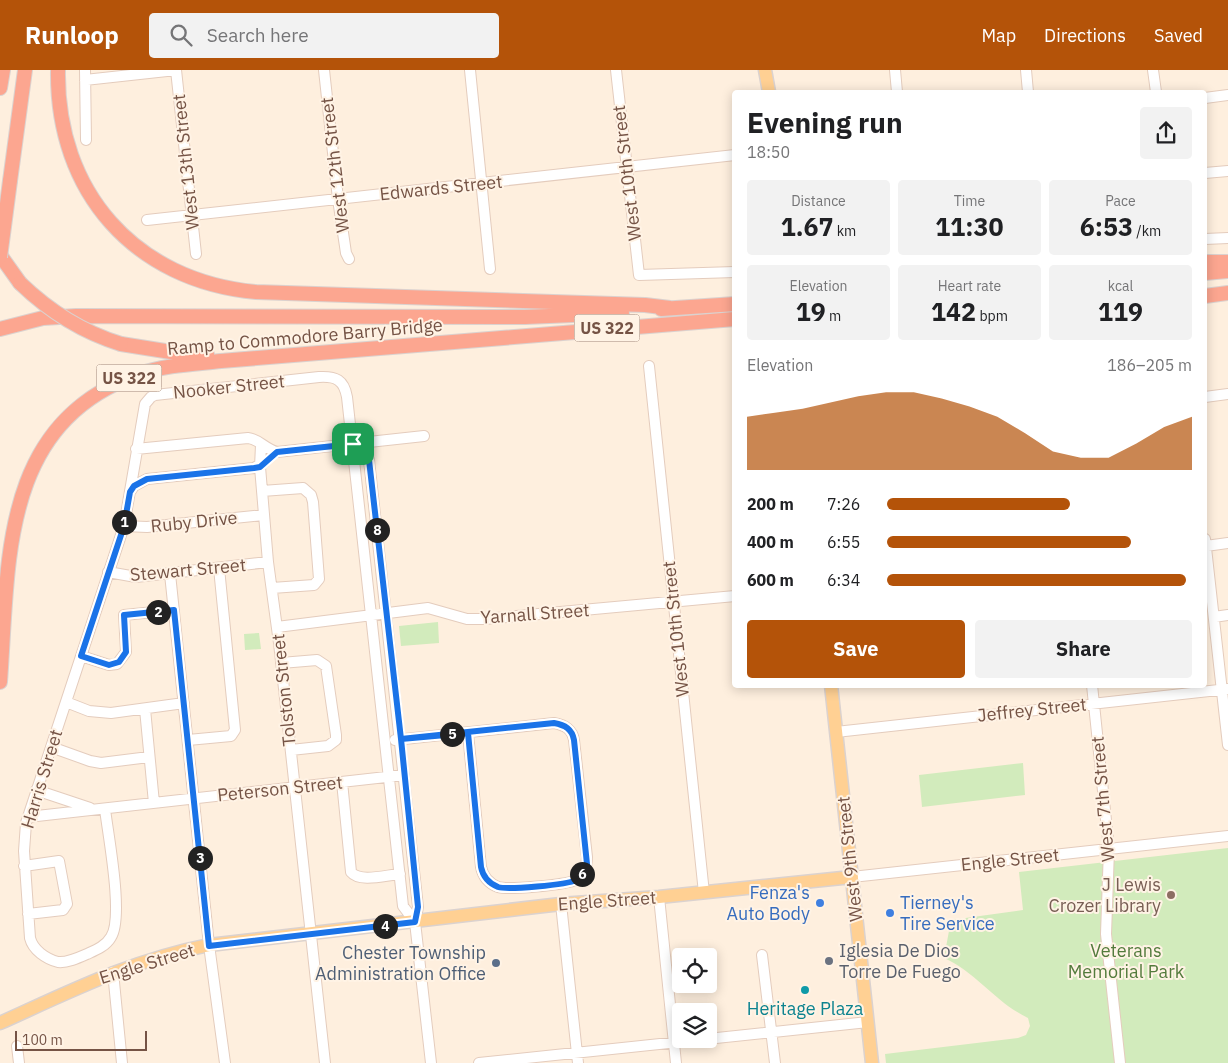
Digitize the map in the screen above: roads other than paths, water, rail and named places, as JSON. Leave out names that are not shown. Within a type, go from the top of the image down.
[{"type":"highway","points":[[0,88],[3,70]]},
{"type":"highway","points":[[25,70],[0,256],[20,282],[43,303],[73,324],[121,344],[190,355],[457,337],[480,338]]},
{"type":"highway","points":[[58,70],[62,128],[72,160],[88,193],[114,227],[137,248],[164,266],[187,276],[224,288],[256,292],[645,305],[670,308]]},
{"type":"highway","points":[[1207,262],[1228,262]]},
{"type":"highway","points":[[1207,273],[1228,271]]},
{"type":"highway","points":[[1207,289],[1228,287]]},
{"type":"highway","points":[[1207,296],[1228,293]]},
{"type":"highway","name":"US 322","points":[[0,329],[43,318],[76,316],[525,317],[633,313],[670,308],[732,304]]},
{"type":"highway","name":"US 322","points":[[480,338],[732,319]]},
{"type":"highway","name":"Ramp to Commodore Barry Bridge","points":[[0,682],[10,547],[14,519],[21,492],[44,446],[70,416],[100,392],[139,374],[176,366],[349,352],[480,338]]},
{"type":"main road","points":[[766,70],[769,90]]},
{"type":"main road","name":"West 9th Street","points":[[831,688],[872,1063]]},
{"type":"main road","name":"Engle Street","points":[[0,1024],[113,972],[153,958],[209,946],[561,904],[704,893],[852,876]]},
{"type":"street","points":[[86,140],[85,75],[176,70]]},
{"type":"street","name":"West 13th Street","points":[[176,70],[196,254]]},
{"type":"street","name":"West 12th Street","points":[[324,70],[338,199],[346,253],[349,259]]},
{"type":"street","points":[[470,70],[490,269]]},
{"type":"street","name":"West 10th Street","points":[[616,70],[640,275],[732,272]]},
{"type":"street","points":[[895,70],[897,90]]},
{"type":"street","points":[[1026,70],[1028,90]]},
{"type":"street","points":[[1153,70],[1156,90]]},
{"type":"street","points":[[1207,98],[1228,95]]},
{"type":"street","name":"Edwards Street","points":[[147,220],[732,156]]},
{"type":"street","points":[[1207,173],[1228,171]]},
{"type":"street","points":[[1207,239],[1228,238]]},
{"type":"street","name":"West 10th Street","points":[[649,366],[704,893]]},
{"type":"street","name":"Nooker Street","points":[[130,492],[132,470],[145,404],[151,396],[328,376],[341,381],[346,389],[353,444]]},
{"type":"street","points":[[1207,397],[1228,394]]},
{"type":"street","points":[[136,450],[252,438],[261,445],[277,452],[424,436]]},
{"type":"street","points":[[353,444],[367,455],[369,460],[401,739],[418,907],[415,922],[431,1063]]},
{"type":"street","points":[[353,444],[403,906],[415,922]]},
{"type":"street","name":"Tolston Street","points":[[261,445],[260,467],[268,562],[311,934]]},
{"type":"street","points":[[130,492],[134,486],[147,479],[260,467],[277,452]]},
{"type":"street","points":[[132,470],[138,476],[147,479]]},
{"type":"street","points":[[262,491],[303,488],[311,495],[313,504],[319,579],[314,585],[272,588]]},
{"type":"street","name":"Harris Street","points":[[100,809],[116,914],[111,938],[103,946],[75,959],[61,962],[54,961],[39,952],[31,943],[24,866],[28,817],[124,526],[130,492]]},
{"type":"street","name":"Ruby Drive","points":[[124,526],[147,527],[264,515]]},
{"type":"street","points":[[1207,542],[1228,543]]},
{"type":"street","points":[[1207,559],[1225,689],[1228,745]]},
{"type":"street","name":"Stewart Street","points":[[108,572],[136,577],[268,562]]},
{"type":"street","points":[[188,740],[231,736],[235,730],[219,568]]},
{"type":"street","points":[[170,574],[209,946],[225,1063]]},
{"type":"street","name":"Yarnall Street","points":[[277,627],[428,608],[468,619],[485,619],[732,596]]},
{"type":"street","points":[[81,656],[109,665],[119,662],[126,652],[123,618],[126,614],[174,610]]},
{"type":"street","points":[[1214,617],[1228,615]]},
{"type":"street","points":[[281,663],[317,660],[326,666],[336,735],[336,740],[328,746],[291,750]]},
{"type":"street","name":"West 7th Street","points":[[1092,688],[1109,849],[1106,926],[1120,1063]]},
{"type":"street","name":"Jeffrey Street","points":[[836,732],[1225,689]]},
{"type":"street","points":[[66,702],[89,711],[102,713],[184,703]]},
{"type":"street","points":[[145,708],[154,803]]},
{"type":"street","points":[[385,741],[554,723],[566,726],[572,732],[574,740],[587,857],[587,864],[583,873],[570,882],[503,888],[489,882],[484,877],[481,867],[468,733]]},
{"type":"street","points":[[51,747],[90,762],[101,763],[149,757]]},
{"type":"street","name":"Peterson Street","points":[[28,817],[404,775]]},
{"type":"street","points":[[342,782],[351,872],[362,878],[400,874]]},
{"type":"street","name":"Peterson Street","points":[[36,790],[100,809]]},
{"type":"street","name":"Engle Street","points":[[852,876],[1228,836]]},
{"type":"street","points":[[24,866],[59,861],[67,904],[62,910],[28,914]]},
{"type":"street","points":[[659,897],[672,1015]]},
{"type":"street","points":[[561,904],[578,1058]]},
{"type":"street","points":[[311,934],[325,1063]]},
{"type":"street","points":[[762,955],[775,1063]]},
{"type":"street","points":[[113,972],[122,1063]]},
{"type":"street","points":[[717,1038],[868,1022]]},
{"type":"street","points":[[479,1063],[578,1058],[672,1042]]},
{"type":"street","points":[[17,1046],[19,1063]]},
{"type":"street","points":[[675,1048],[676,1063]]},
{"type":"place","name":"J Lewis Crozer Library","points":[[1171,895]]},
{"type":"place","name":"Fenza's Auto Body","points":[[820,903]]},
{"type":"place","name":"Tierney's Tire Service","points":[[890,913]]},
{"type":"place","name":"Iglesia De Dios Torre De Fuego","points":[[829,961]]},
{"type":"place","name":"Chester Township Administration Office","points":[[496,963]]},
{"type":"place","name":"Heritage Plaza","points":[[805,990]]},
{"type":"park label","name":"Veterans Memorial Park","points":[[1126,961]]}]
